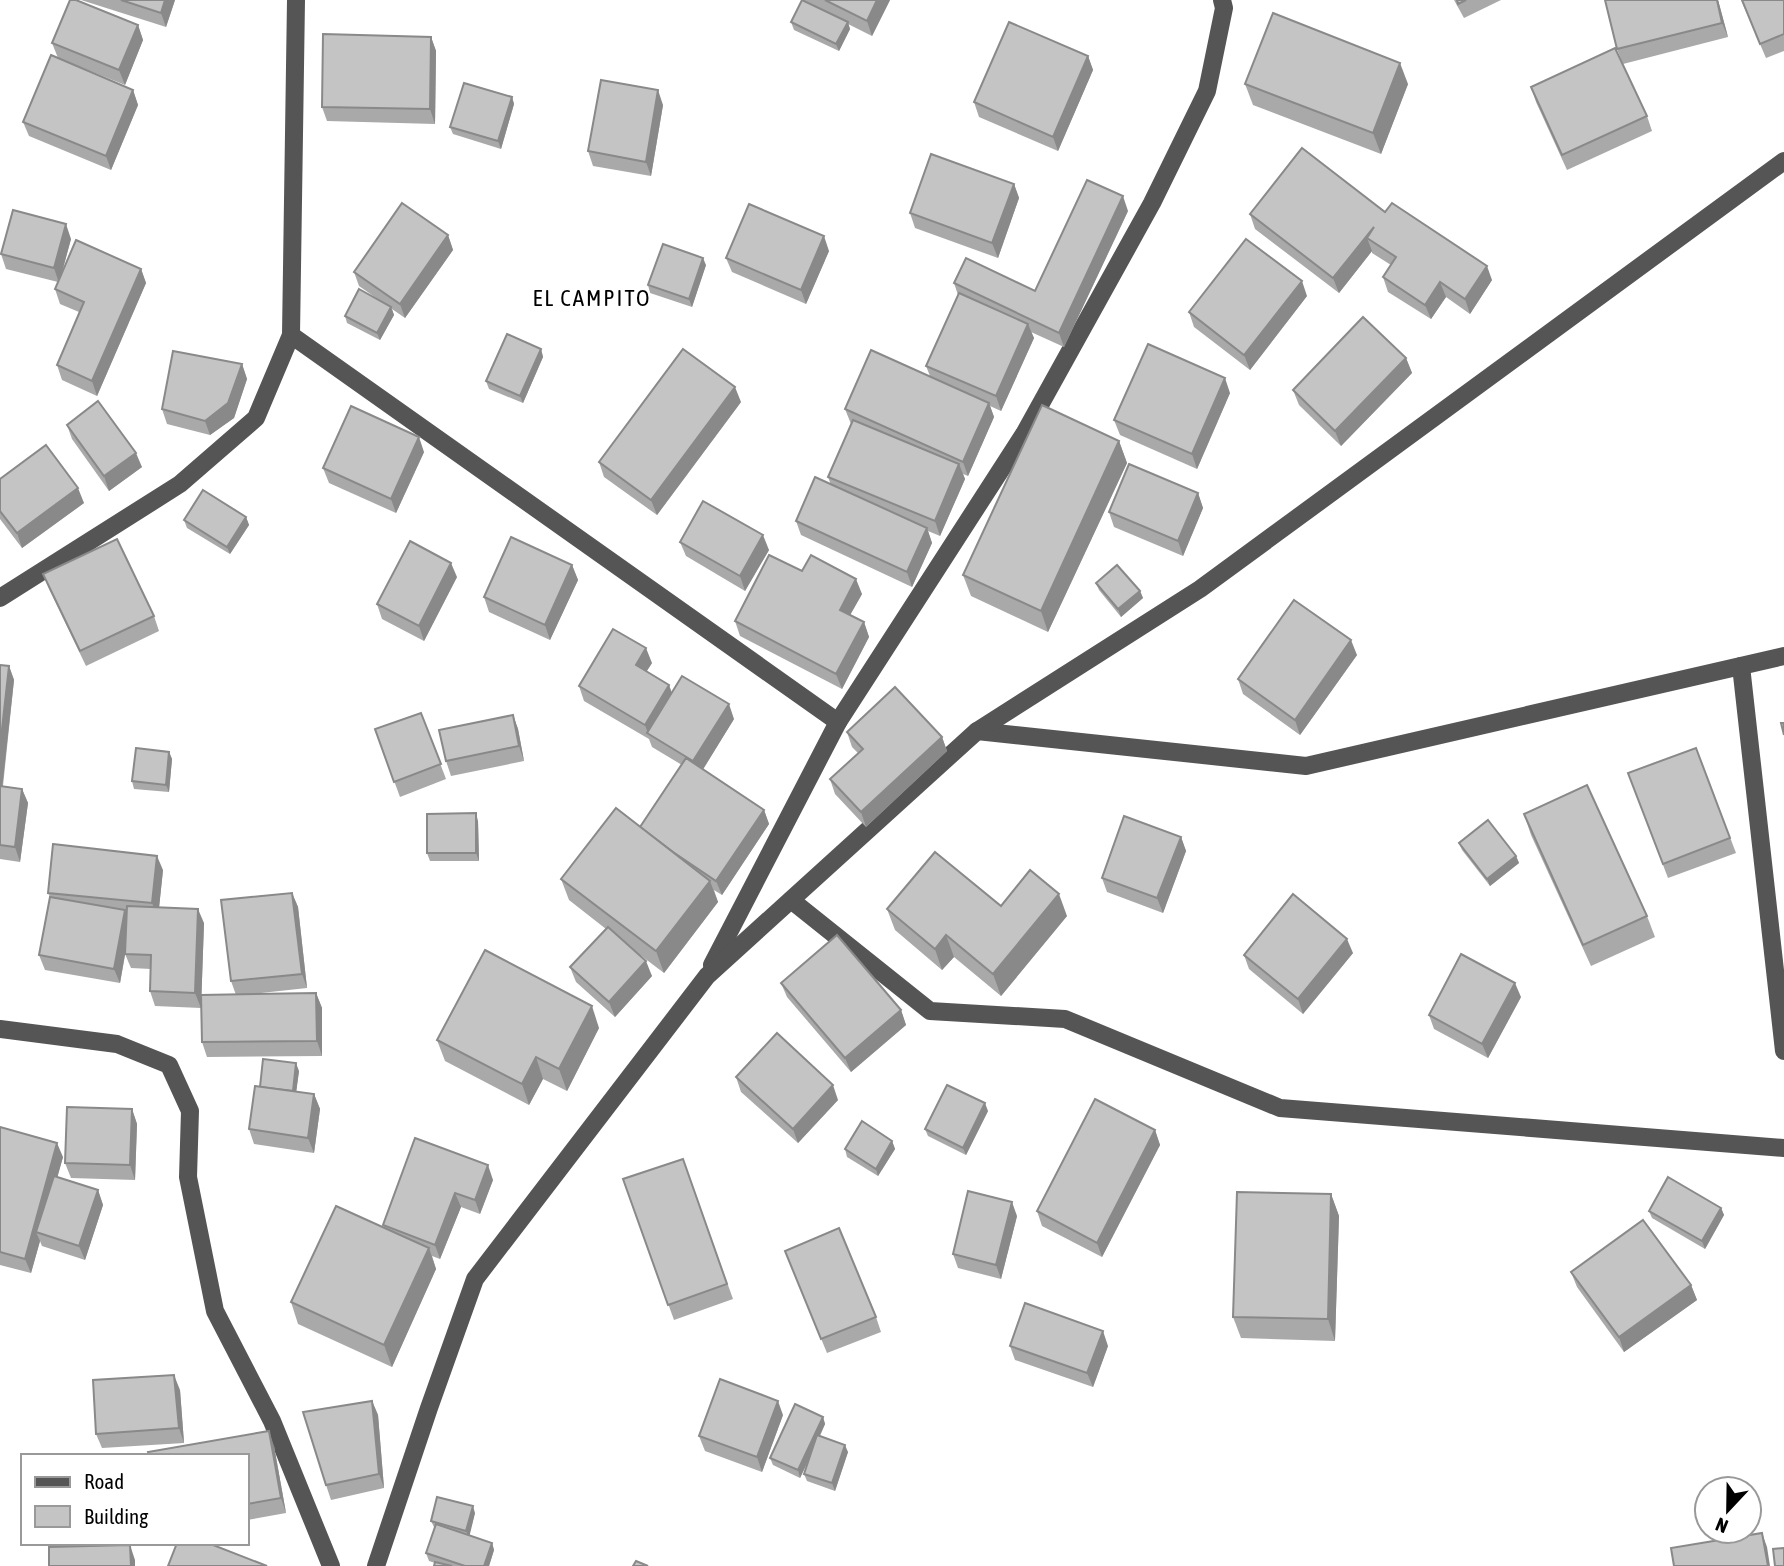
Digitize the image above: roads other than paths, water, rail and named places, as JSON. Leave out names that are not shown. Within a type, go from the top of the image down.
[{"type":"street","points":[[0,598],[180,484],[256,418],[291,335],[296,0]]},
{"type":"street","points":[[376,1566],[475,1279],[707,976],[838,722],[1024,434],[1152,203],[1208,91],[1224,8],[1222,0]]},
{"type":"street","points":[[707,976],[977,731],[1200,589],[1784,161]]},
{"type":"street","points":[[291,335],[838,722]]},
{"type":"street","points":[[977,731],[1306,766],[1784,656]]},
{"type":"street","points":[[1741,666],[1784,1051]]},
{"type":"street","points":[[791,900],[930,1011],[1065,1019],[1280,1108],[1784,1148]]},
{"type":"street","points":[[0,1029],[117,1044],[170,1065],[190,1111],[188,1177],[215,1311],[272,1421],[331,1566]]},
{"type":"district","name":"EL CAMPITO","points":[[592,298]]}]
